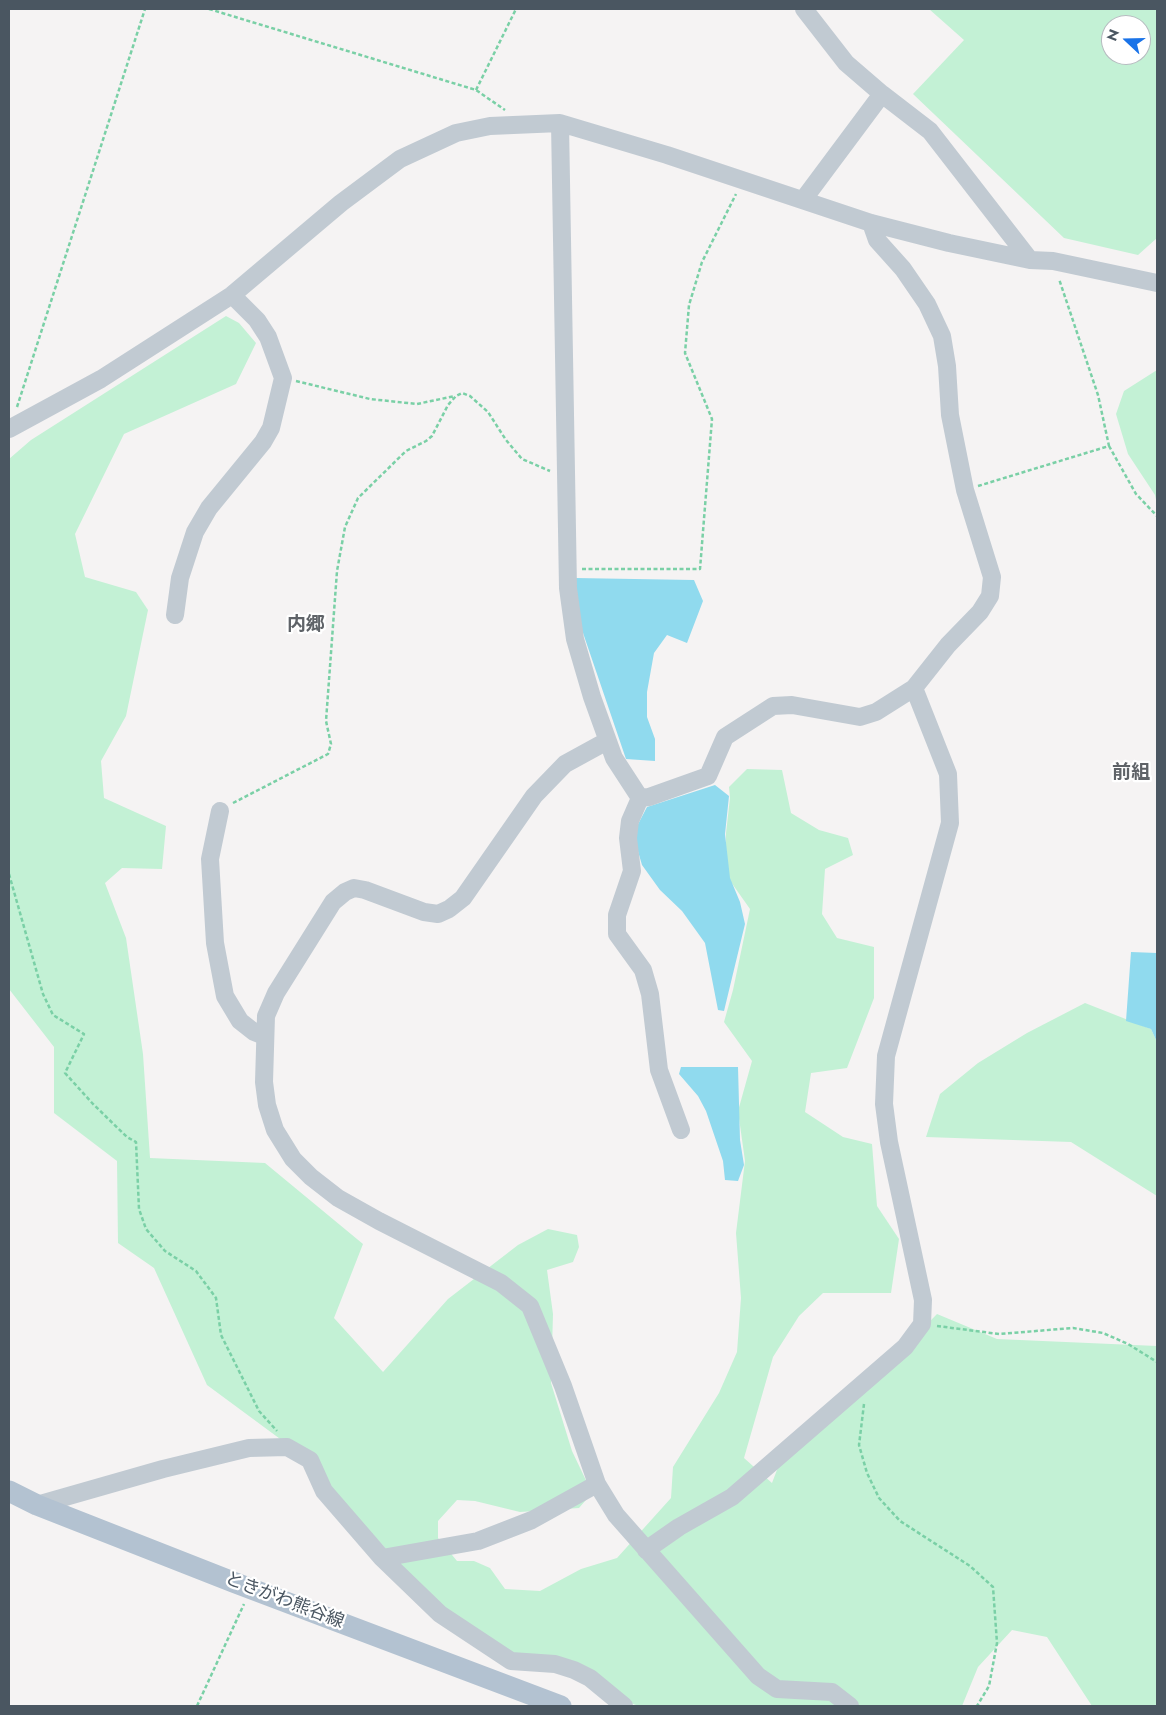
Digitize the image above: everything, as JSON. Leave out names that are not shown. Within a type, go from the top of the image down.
[{"type":"main road","name":"ときがわ熊谷線","points":[[9,1490],[37,1505],[251,1589],[561,1706]]},
{"type":"street","points":[[804,9],[846,64],[930,131],[1030,260]]},
{"type":"street","points":[[803,200],[882,94]]},
{"type":"street","points":[[12,427],[109,374],[232,295],[341,203],[400,159],[456,133],[490,126],[560,123],[596,132],[871,223],[1030,260],[1053,261],[1157,283]]},
{"type":"street","points":[[560,123],[568,588],[576,639],[607,741],[614,758],[640,798]]},
{"type":"street","points":[[640,798],[649,797],[708,776],[725,737],[773,706],[792,704],[860,716],[876,712],[914,688],[948,645],[980,612],[990,596],[992,577],[965,490],[950,416],[947,366],[942,336],[927,304],[903,270],[877,240],[871,223]]},
{"type":"street","points":[[175,615],[180,578],[195,532],[209,508],[263,442],[271,428],[283,378],[268,336],[256,320],[232,295]]},
{"type":"street","points":[[646,1550],[679,1527],[732,1497],[904,1347],[922,1324],[923,1300],[889,1142],[884,1104],[886,1056],[950,823],[948,774],[914,688]]},
{"type":"street","points":[[607,741],[566,764],[534,796],[463,898],[449,909],[438,914],[424,912],[365,890],[354,888],[344,892],[334,902],[276,993],[266,1016],[264,1082],[267,1105],[275,1130],[293,1159],[311,1177],[338,1198],[501,1283],[530,1306],[563,1386],[597,1484],[616,1515],[758,1676],[777,1689],[832,1692],[850,1706]]},
{"type":"street","points":[[640,798],[630,821],[628,838],[632,871],[617,915],[617,934],[644,970],[650,994],[659,1070],[682,1130]]},
{"type":"street","points":[[220,811],[214,829],[210,869],[215,943],[225,996],[240,1021],[254,1032],[264,1036]]},
{"type":"street","points":[[37,1505],[172,1466],[249,1448],[286,1447],[310,1460],[324,1491],[382,1558],[440,1614],[511,1661],[555,1664],[574,1670],[590,1678],[624,1706]]},
{"type":"street","points":[[382,1558],[478,1541],[532,1520],[597,1484]]},
{"type":"path","points":[[12,427],[18,402],[145,9]]},
{"type":"path","points":[[209,9],[476,90],[525,123]]},
{"type":"path","points":[[476,90],[516,9]]},
{"type":"path","points":[[568,569],[700,569],[712,419],[684,353],[689,304],[702,262],[744,180]]},
{"type":"path","points":[[1053,261],[1098,395],[1109,446],[1136,494],[1157,516]]},
{"type":"path","points":[[283,378],[370,399],[417,404],[462,393],[470,396],[483,408],[522,459],[566,476]]},
{"type":"path","points":[[220,811],[328,754],[331,744],[326,721],[332,627],[337,571],[345,527],[358,498],[394,462],[432,436],[448,405],[456,396]]},
{"type":"path","points":[[965,490],[1109,446]]},
{"type":"path","points":[[9,874],[43,994],[53,1015],[84,1034],[65,1073],[100,1111],[136,1142],[139,1209],[146,1229],[165,1251],[196,1271],[216,1298],[221,1335],[259,1411],[277,1431],[264,1448]]},
{"type":"path","points":[[922,1324],[1000,1334],[1073,1328],[1103,1333],[1128,1344],[1157,1362]]},
{"type":"path","points":[[866,1380],[860,1445],[867,1473],[879,1498],[900,1521],[970,1566],[993,1588],[997,1643],[989,1686],[976,1706]]},
{"type":"path","points":[[197,1706],[251,1589]]},
{"type":"green space","points":[[929,9],[1157,9],[1157,238],[1138,255],[1064,238],[913,94],[964,40]]},
{"type":"green space","points":[[226,316],[239,323],[256,343],[236,384],[124,434],[75,534],[85,577],[136,592],[148,610],[126,716],[101,761],[104,798],[166,826],[162,869],[122,868],[105,883],[126,938],[143,1054],[150,1158],[265,1163],[363,1244],[334,1318],[383,1372],[448,1299],[518,1245],[548,1229],[577,1235],[579,1247],[573,1262],[547,1270],[553,1314],[551,1383],[572,1451],[592,1493],[579,1508],[520,1512],[475,1501],[457,1500],[438,1521],[438,1538],[457,1561],[474,1561],[490,1568],[505,1589],[540,1591],[581,1569],[617,1558],[671,1498],[673,1467],[719,1393],[737,1352],[741,1298],[736,1233],[745,1161],[738,1111],[752,1061],[724,1022],[733,990],[750,909],[726,875],[729,787],[747,769],[782,770],[791,813],[819,830],[848,838],[853,855],[825,869],[822,914],[837,938],[874,947],[874,998],[847,1068],[811,1073],[805,1112],[843,1137],[872,1144],[877,1206],[899,1239],[891,1293],[823,1293],[799,1316],[773,1357],[744,1458],[772,1483],[783,1454],[905,1347],[937,1314],[997,1339],[1157,1346],[1157,1706],[1092,1706],[1047,1637],[1012,1630],[978,1667],[962,1706],[639,1706],[630,1703],[497,1646],[443,1610],[291,1447],[207,1385],[154,1268],[118,1243],[117,1161],[54,1113],[54,1047],[9,989],[9,459],[31,440]]},
{"type":"green space","points":[[1157,370],[1157,504],[1155,495],[1128,454],[1116,414],[1124,391]]},
{"type":"green space","points":[[1085,1003],[1151,1029],[1157,1042],[1157,1196],[1071,1142],[926,1137],[940,1094],[978,1063],[1027,1033]]},
{"type":"water","points":[[575,578],[694,580],[703,601],[687,643],[667,635],[654,653],[647,692],[647,717],[655,739],[655,761],[626,759],[582,630]]},
{"type":"water","points":[[715,785],[729,796],[725,834],[730,878],[740,902],[745,924],[724,1011],[718,1010],[705,943],[682,911],[660,890],[642,865],[635,841],[635,830],[647,807]]},
{"type":"water","points":[[1131,952],[1157,953],[1157,1042],[1151,1029],[1126,1021]]},
{"type":"water","points":[[681,1067],[738,1067],[740,1140],[744,1165],[738,1181],[725,1180],[723,1161],[706,1111],[698,1096],[679,1074]]},
{"type":"district","name":"内郷","points":[[306,625]]},
{"type":"district","name":"前組","points":[[1131,773]]}]
